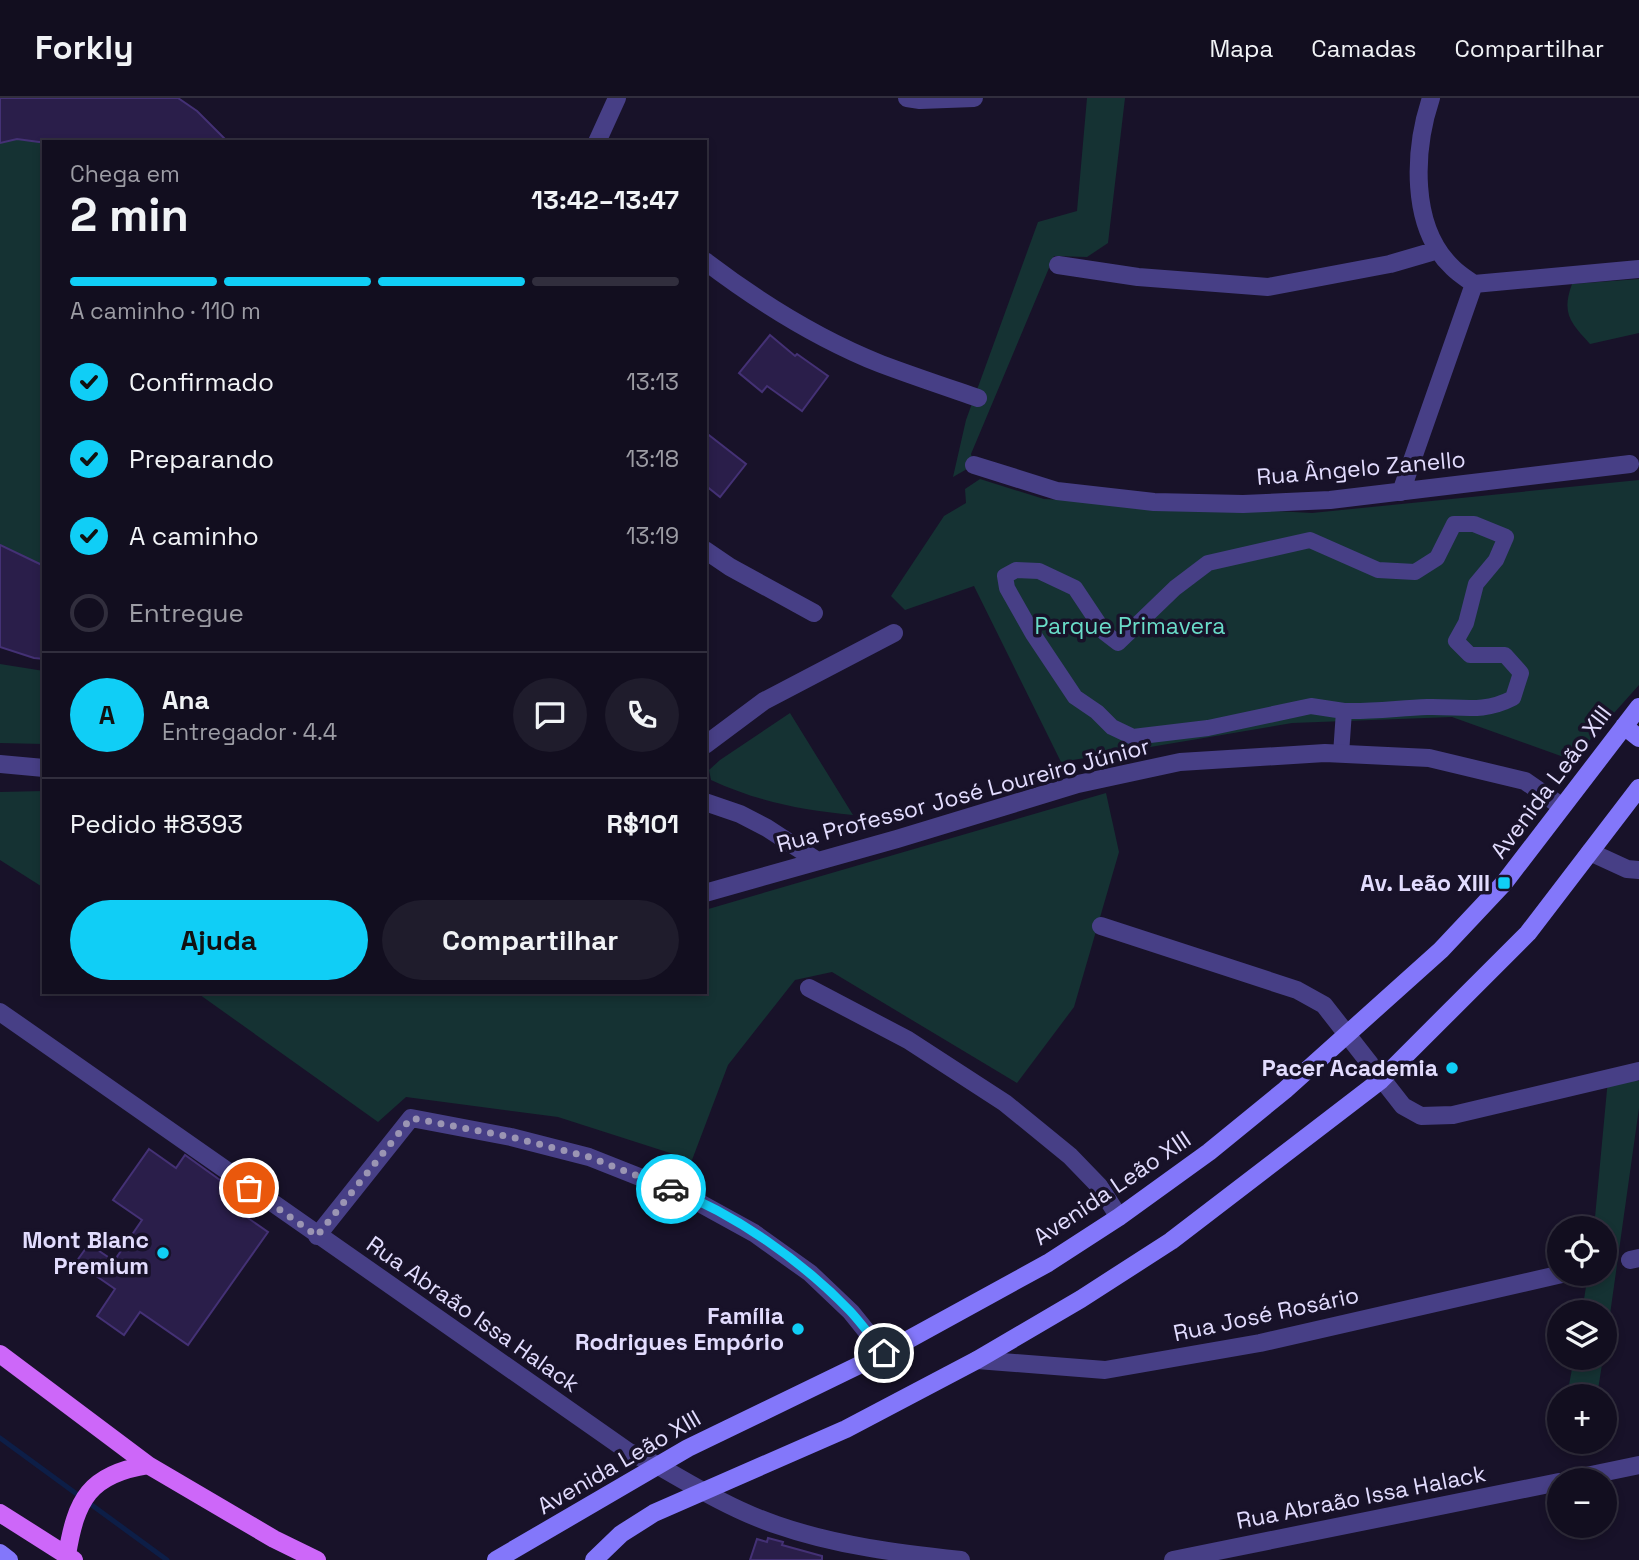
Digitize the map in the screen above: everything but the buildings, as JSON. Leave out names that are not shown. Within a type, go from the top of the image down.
[{"type":"main road","name":"Avenida Leão XIII","points":[[496,1560],[688,1448],[884,1353],[1048,1263],[1119,1217],[1209,1152],[1348,1035],[1441,950],[1504,883],[1639,707]]},
{"type":"main road","points":[[1624,726],[1639,738]]},
{"type":"main road","points":[[594,1560],[621,1534],[654,1514],[846,1429],[977,1360],[1081,1299],[1171,1241],[1381,1080],[1528,933],[1639,788]]},
{"type":"main road","points":[[0,1354],[148,1465],[274,1539],[317,1560]]},
{"type":"main road","points":[[0,1513],[70,1558],[76,1513],[88,1493],[105,1477],[123,1469],[148,1465]]},
{"type":"main road","points":[[0,1553],[9,1560]]},
{"type":"street","points":[[598,140],[617,98]]},
{"type":"street","points":[[907,98],[974,98]]},
{"type":"street","points":[[1431,98],[1423,123],[1418,171],[1422,215],[1438,250],[1452,267],[1475,284],[1639,269]]},
{"type":"street","points":[[1058,265],[1138,277],[1268,287],[1390,264],[1438,250]]},
{"type":"street","points":[[707,262],[756,299],[821,335],[879,363],[978,398]]},
{"type":"street","points":[[1401,492],[1475,284]]},
{"type":"street","name":"Rua Ângelo Zanello","points":[[974,465],[1057,491],[1154,502],[1243,503],[1318,501],[1630,464]]},
{"type":"street","points":[[1454,524],[1474,524],[1506,537],[1496,560],[1476,584],[1466,623],[1456,641],[1470,655],[1505,655],[1521,673],[1513,698],[1495,707],[1344,711],[1311,706],[1208,728],[1133,737],[1112,727],[1097,712],[1075,697],[1033,634],[1007,588],[1005,576],[1016,570],[1039,571],[1075,588],[1105,633],[1118,643],[1175,588],[1208,563],[1310,540],[1378,570],[1415,572],[1437,558],[1454,524]]},
{"type":"street","points":[[707,551],[814,613]]},
{"type":"street","points":[[707,744],[764,701],[894,633]]},
{"type":"street","points":[[1341,754],[1344,711]]},
{"type":"street","name":"Rua Professor José Loureiro Júnior","points":[[707,892],[1078,784],[1180,762],[1341,754],[1429,758],[1525,781],[1561,806]]},
{"type":"street","points":[[0,764],[42,768]]},
{"type":"street","points":[[707,803],[740,814],[767,828],[816,860]]},
{"type":"street","points":[[1590,852],[1627,869],[1639,870]]},
{"type":"street","points":[[1101,926],[1297,990],[1324,1005],[1403,1106],[1421,1115],[1453,1115],[1639,1072]]},
{"type":"street","points":[[809,988],[908,1040],[1005,1103],[1070,1156],[1099,1186],[1119,1217]]},
{"type":"street","name":"Rua Abraão Issa Halack","points":[[0,1012],[629,1452],[703,1492],[776,1525],[871,1550],[961,1560]]},
{"type":"street","points":[[317,1236],[411,1118],[511,1137],[589,1157],[685,1195],[754,1233],[810,1273],[851,1312],[884,1353]]},
{"type":"street","name":"Rua José Rosário","points":[[977,1360],[1105,1370],[1261,1343],[1547,1277]]},
{"type":"street","points":[[1617,1470],[1639,1465]]},
{"type":"street","name":"Rua Abraão Issa Halack","points":[[1173,1560],[1547,1484]]},
{"type":"green space","points":[[0,98],[197,111],[225,140],[42,140],[42,659],[0,647]]},
{"type":"green space","points":[[1087,98],[1125,98],[1108,243],[1087,257],[1054,256],[971,454],[974,465],[953,477],[966,420],[1038,222],[1077,211]]},
{"type":"green space","points":[[1639,279],[1639,333],[1590,344],[1573,324],[1568,311],[1572,284]]},
{"type":"green space","name":"Parque Primavera","points":[[980,479],[1044,499],[1312,513],[1639,480],[1639,685],[1572,760],[1452,717],[1292,723],[1061,762],[974,586],[905,610],[891,596],[944,516],[966,503],[965,489]]},
{"type":"green space","points":[[0,664],[42,671],[42,744],[0,743]]},
{"type":"green space","points":[[790,713],[853,815],[780,804],[711,780],[709,770],[720,760]]},
{"type":"green space","points":[[42,791],[42,887],[0,860],[0,792]]},
{"type":"green space","points":[[1106,793],[1119,852],[1074,1007],[1017,1083],[832,972],[795,980],[728,1065],[692,1160],[558,1117],[406,1097],[378,1122],[199,994],[707,994],[707,909]]},
{"type":"green space","points":[[1608,1079],[1639,1081],[1639,1108],[1617,1265],[1617,1216],[1595,1216]]},
{"type":"green space","points":[[1586,1286],[1614,1286],[1612,1300],[1584,1300]]},
{"type":"green space","points":[[1572,1370],[1601,1370],[1599,1384],[1569,1384]]},
{"type":"waterway","points":[[0,1438],[167,1560]]},
{"type":"way so far","points":[[249,1188],[317,1236],[411,1118],[511,1137],[589,1157],[671,1189]]},
{"type":"place","name":"Av. Leão XIII","points":[[1504,883]]},
{"type":"place","name":"Pacer Academia","points":[[1452,1068]]},
{"type":"place","name":"Mont Blanc Premium","points":[[163,1253]]},
{"type":"place","name":"Família Rodrigues Empório","points":[[798,1329]]},
{"type":"route","points":[[671,1189],[754,1233],[810,1273],[851,1312],[884,1353]]}]
